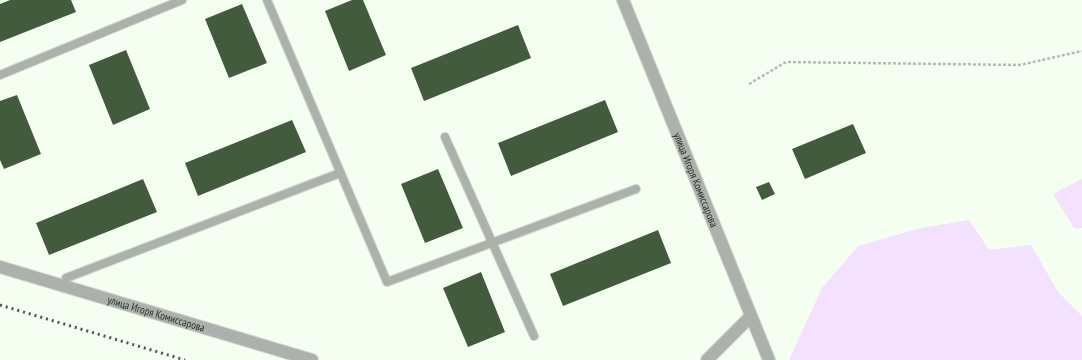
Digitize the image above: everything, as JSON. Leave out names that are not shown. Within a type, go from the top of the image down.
[{"type":"street","name":"улица Игоря Комиссарова","points":[[624,0],[769,360]]},
{"type":"street","name":"улица Игоря Комиссарова","points":[[0,267],[312,360]]},
{"type":"street","points":[[707,360],[751,316]]},
{"type":"lane","points":[[0,75],[182,0]]},
{"type":"lane","points":[[267,0],[387,282],[636,189]]},
{"type":"lane","points":[[445,137],[534,336]]},
{"type":"lane","points":[[66,278],[340,173]]},
{"type":"path","points":[[749,84],[786,62],[1020,65],[1082,51]]},
{"type":"shaded area","points":[[1082,179],[1082,228],[1074,228],[1053,194]]},
{"type":"shaded area","points":[[969,220],[989,250],[1031,245],[1058,292],[1082,316],[1082,360],[789,360],[822,288],[858,246],[921,228]]},
{"type":"building","points":[[10,0],[71,0],[76,12],[0,42],[0,4]]},
{"type":"building","points":[[352,0],[363,0],[386,55],[349,71],[325,11]]},
{"type":"building","points":[[242,4],[267,63],[229,78],[205,19]]},
{"type":"building","points":[[518,25],[531,58],[424,101],[411,68]]},
{"type":"building","points":[[126,50],[150,109],[113,125],[89,65]]},
{"type":"building","points":[[17,95],[41,154],[4,169],[0,160],[0,101]]},
{"type":"building","points":[[605,100],[618,132],[511,176],[498,143]]},
{"type":"building","points":[[292,120],[306,152],[198,196],[185,163]]},
{"type":"building","points":[[853,124],[866,153],[805,179],[792,149]]},
{"type":"building","points":[[438,169],[463,228],[425,243],[401,184]]},
{"type":"building","points":[[143,179],[157,212],[49,255],[36,223]]},
{"type":"building","points":[[769,182],[775,194],[762,200],[756,187]]},
{"type":"building","points":[[658,230],[671,263],[563,306],[550,274]]},
{"type":"building","points":[[481,272],[505,332],[468,347],[443,288]]},
{"type":"railway","points":[[0,305],[185,360]]}]
